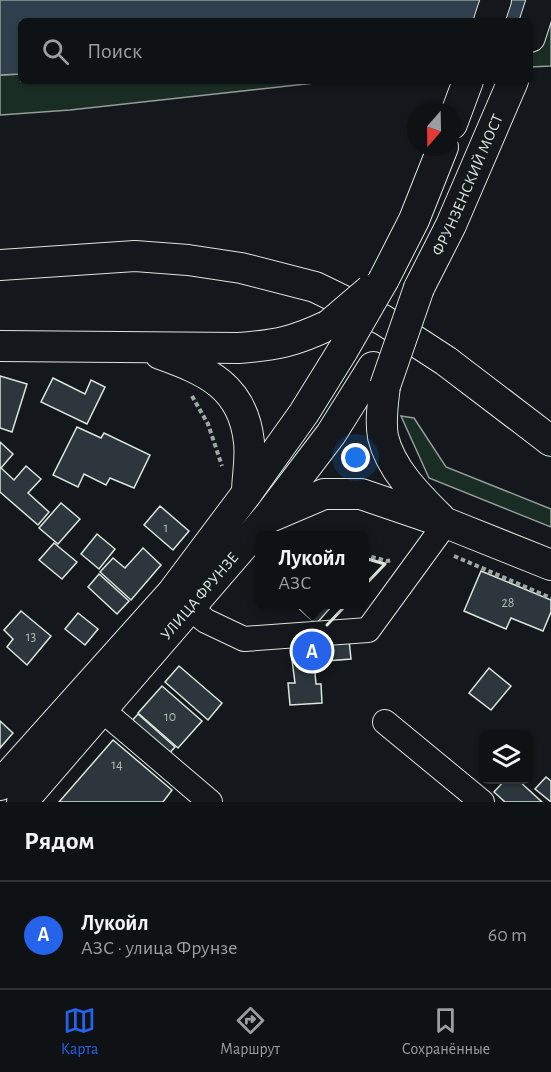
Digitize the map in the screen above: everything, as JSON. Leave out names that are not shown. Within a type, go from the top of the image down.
[{"type":"main road","points":[[490,18],[496,0]]},
{"type":"main road","points":[[533,28],[542,0]]},
{"type":"main road","points":[[460,102],[467,84]]},
{"type":"main road","name":"ФРУНЗЕНСКИЙ МОСТ","points":[[379,376],[455,215],[512,84]]},
{"type":"main road","name":"ФРУНЗЕНСКИЙ МОСТ","points":[[336,337],[384,279],[414,220],[439,156]]},
{"type":"main road","points":[[0,265],[135,256],[188,260],[241,268],[315,286],[383,320],[446,361],[551,441]]},
{"type":"main road","points":[[0,346],[238,348],[272,346],[336,337]]},
{"type":"main road","name":"УЛИЦА ФРУНЗЕ","points":[[0,785],[172,592],[236,485],[304,413],[336,337]]},
{"type":"main road","points":[[142,348],[195,366],[225,387],[236,401],[245,422],[249,444],[236,485]]},
{"type":"main road","points":[[379,376],[383,435],[389,454],[418,497],[446,524]]},
{"type":"main road","name":"УЛИЦА ФРУНЗЕ","points":[[255,531],[379,376]]},
{"type":"main road","points":[[267,518],[324,494],[361,494],[551,565]]},
{"type":"main road","name":"УЛИЦА ФРУНЗЕ","points":[[22,802],[255,532]]},
{"type":"lane","points":[[188,607],[206,621],[244,639],[368,630],[446,524]]},
{"type":"lane","points":[[101,709],[210,802]]},
{"type":"lane","points":[[385,722],[482,802]]},
{"type":"path","points":[[193,397],[236,485]]},
{"type":"path","points":[[369,556],[387,561],[438,549],[551,598]]},
{"type":"green space","points":[[551,21],[551,66],[533,67],[533,24]]},
{"type":"green space","points":[[18,74],[18,84],[306,84],[70,110],[0,115],[0,75]]},
{"type":"green space","points":[[401,416],[414,418],[446,467],[551,509],[551,527],[429,478]]},
{"type":"water","points":[[0,0],[551,0],[551,21],[533,24],[533,18],[18,18],[18,74],[0,75]]},
{"type":"building","points":[[0,376],[27,384],[12,432],[0,428]]},
{"type":"building","points":[[53,378],[85,394],[91,380],[105,387],[87,424],[41,402]]},
{"type":"building","points":[[77,427],[101,438],[104,433],[150,455],[134,488],[110,478],[106,485],[84,474],[78,487],[53,475]]},
{"type":"building","points":[[0,442],[13,454],[1,468],[14,480],[26,466],[41,479],[28,493],[49,512],[38,525],[0,492]]},
{"type":"building","points":[[61,503],[80,519],[58,544],[39,528]]},
{"type":"building","points":[[160,506],[189,531],[173,550],[144,525]]},
{"type":"building","points":[[97,534],[115,549],[99,569],[81,554]]},
{"type":"building","points":[[54,543],[77,562],[62,579],[39,560]]},
{"type":"building","points":[[143,548],[161,565],[131,600],[100,572],[113,558],[125,568]]},
{"type":"building","points":[[481,571],[551,600],[551,612],[543,631],[511,618],[506,629],[464,611]]},
{"type":"building","points":[[99,574],[129,601],[117,614],[88,587]]},
{"type":"building","points":[[300,609],[329,609],[316,624]]},
{"type":"building","points":[[21,611],[51,636],[27,665],[7,647],[13,639],[4,630]]},
{"type":"building","points":[[78,613],[98,629],[85,645],[65,629]]},
{"type":"building","points":[[349,640],[351,659],[314,662],[316,684],[321,684],[322,703],[290,705],[288,683],[295,683],[290,644]]},
{"type":"building","points":[[179,666],[222,703],[208,720],[165,682]]},
{"type":"building","points":[[489,668],[511,686],[491,710],[469,693]]},
{"type":"building","points":[[162,686],[202,721],[178,748],[138,713]]},
{"type":"building","points":[[138,714],[175,747],[166,757],[129,724]]},
{"type":"building","points":[[0,721],[13,733],[0,748]]},
{"type":"building","points":[[113,740],[172,790],[163,802],[59,802]]},
{"type":"building","points":[[546,777],[551,781],[551,802],[535,789]]},
{"type":"building","points":[[501,784],[522,784],[542,802],[505,802],[494,792]]},
{"type":"wall","points":[[369,559],[385,564],[369,581]]},
{"type":"wall","points":[[327,625],[342,609]]},
{"type":"place","name":"Лукойл","points":[[312,651]]}]
